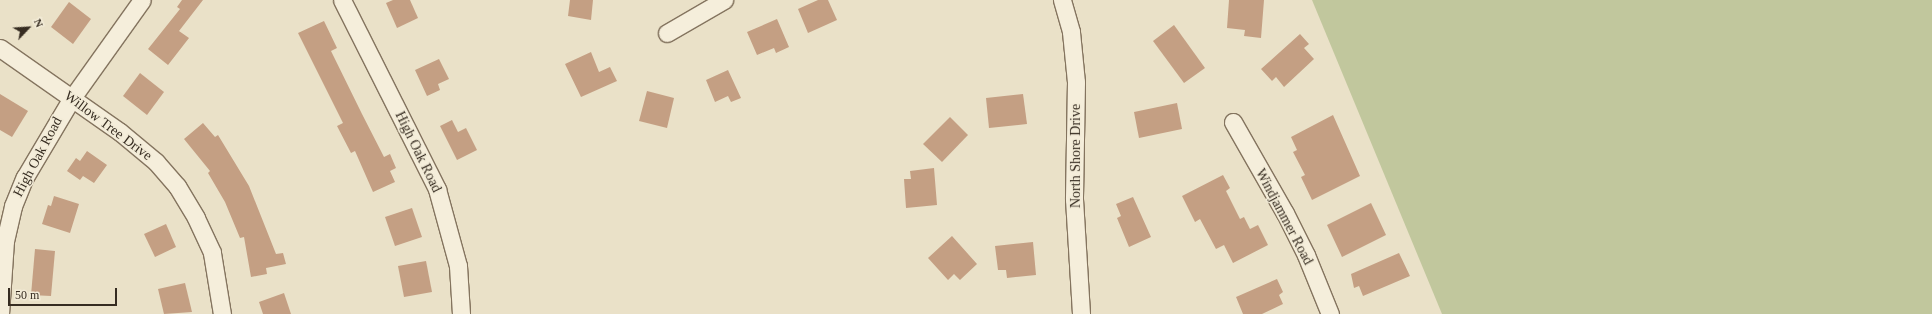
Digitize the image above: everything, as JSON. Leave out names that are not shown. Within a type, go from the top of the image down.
[{"type":"street","name":"High Oak Road","points":[[0,314],[5,241],[13,206],[25,176],[72,98],[142,0]]},
{"type":"street","name":"High Oak Road","points":[[342,0],[437,189],[458,266],[461,314]]},
{"type":"street","points":[[667,33],[724,0]]},
{"type":"street","name":"North Shore Drive","points":[[1062,0],[1071,32],[1076,82],[1074,199],[1081,314]]},
{"type":"street","name":"Willow Tree Drive","points":[[0,48],[72,98],[156,162],[177,186],[196,218],[212,253],[220,290],[222,314]]},
{"type":"street","name":"Windjammer Road","points":[[1233,122],[1306,255],[1330,314]]},
{"type":"green space","points":[[1312,0],[1932,0],[1932,314],[1442,314]]},
{"type":"building","points":[[182,0],[203,0],[179,31],[189,38],[168,65],[148,49],[180,9],[177,7]]},
{"type":"building","points":[[393,0],[410,0],[418,18],[397,28],[386,3]]},
{"type":"building","points":[[570,0],[593,0],[591,20],[568,16]]},
{"type":"building","points":[[818,0],[828,0],[837,20],[808,33],[798,9]]},
{"type":"building","points":[[1229,0],[1264,0],[1261,38],[1244,36],[1245,30],[1227,28]]},
{"type":"building","points":[[69,2],[91,19],[73,44],[51,27]]},
{"type":"building","points":[[777,19],[789,47],[776,53],[774,48],[757,55],[747,32]]},
{"type":"building","points":[[324,21],[337,48],[331,51],[384,157],[390,154],[396,168],[390,171],[395,182],[373,192],[355,151],[351,153],[337,126],[343,123],[298,33]]},
{"type":"building","points":[[1174,25],[1205,68],[1184,83],[1153,41]]},
{"type":"building","points":[[1300,34],[1309,44],[1304,48],[1314,59],[1284,87],[1276,77],[1272,81],[1261,69]]},
{"type":"building","points":[[591,52],[599,72],[610,67],[617,81],[581,97],[565,64]]},
{"type":"building","points":[[439,59],[449,79],[438,84],[440,90],[427,96],[415,70]]},
{"type":"building","points":[[728,70],[741,98],[731,102],[728,96],[715,102],[706,80]]},
{"type":"building","points":[[140,73],[164,92],[147,115],[123,96]]},
{"type":"building","points":[[647,91],[674,98],[667,128],[639,121]]},
{"type":"building","points":[[0,94],[28,111],[12,137],[0,130]]},
{"type":"building","points":[[1023,94],[1027,124],[989,128],[986,98]]},
{"type":"building","points":[[1177,103],[1182,129],[1139,138],[1134,112]]},
{"type":"building","points":[[1333,115],[1360,176],[1312,200],[1301,177],[1305,175],[1293,152],[1297,150],[1291,137]]},
{"type":"building","points":[[950,117],[968,135],[942,162],[923,144]]},
{"type":"building","points":[[452,120],[458,132],[466,128],[477,150],[457,160],[440,126]]},
{"type":"building","points":[[203,123],[215,137],[218,135],[249,186],[276,254],[283,253],[286,264],[266,268],[267,274],[251,277],[244,237],[240,238],[225,202],[208,173],[210,171],[184,139]]},
{"type":"building","points":[[87,151],[107,165],[94,183],[83,176],[80,180],[67,171],[76,158],[80,161]]},
{"type":"building","points":[[934,168],[937,205],[906,208],[904,179],[911,179],[910,171]]},
{"type":"building","points":[[1223,175],[1230,188],[1226,191],[1240,219],[1244,217],[1250,229],[1258,225],[1268,245],[1233,263],[1224,245],[1216,249],[1200,219],[1195,222],[1182,196]]},
{"type":"building","points":[[54,196],[79,204],[70,233],[42,224],[48,205],[51,206]]},
{"type":"building","points":[[1133,197],[1151,237],[1129,247],[1117,218],[1121,216],[1116,204]]},
{"type":"building","points":[[1371,203],[1386,235],[1342,257],[1327,225]]},
{"type":"building","points":[[412,208],[422,237],[395,246],[385,217]]},
{"type":"building","points":[[166,224],[176,247],[155,257],[144,234]]},
{"type":"building","points":[[952,236],[977,264],[960,280],[954,274],[948,280],[928,258]]},
{"type":"building","points":[[1033,242],[1036,275],[1007,278],[1006,270],[998,270],[995,246]]},
{"type":"building","points":[[35,249],[55,251],[51,296],[31,295]]},
{"type":"building","points":[[1399,253],[1410,276],[1363,296],[1359,286],[1354,288],[1351,274]]},
{"type":"building","points":[[426,261],[432,292],[404,297],[398,266]]},
{"type":"building","points":[[1277,279],[1283,292],[1279,295],[1283,304],[1262,314],[1243,314],[1236,297]]},
{"type":"building","points":[[185,283],[192,312],[164,314],[158,289]]},
{"type":"building","points":[[284,293],[291,314],[263,314],[259,302]]}]
